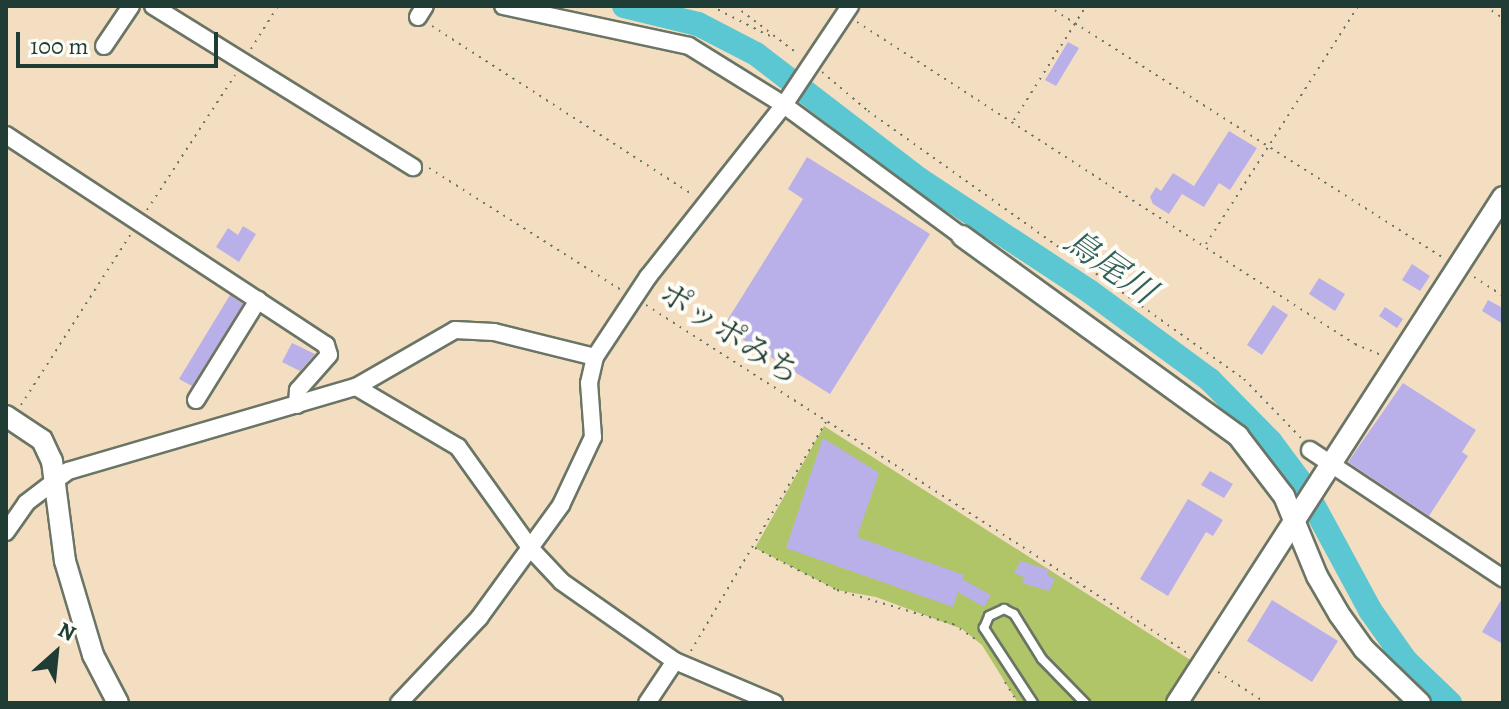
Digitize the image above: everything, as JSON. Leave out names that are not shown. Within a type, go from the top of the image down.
[{"type":"street","points":[[104,46],[131,6]]},
{"type":"street","points":[[153,6],[417,165]]},
{"type":"street","points":[[503,6],[689,46],[786,102],[962,236],[1228,427],[1297,511],[1317,576],[1339,614],[1372,658],[1420,703]]},
{"type":"street","points":[[399,703],[479,618],[561,505],[593,437],[589,383],[595,357],[634,297],[786,102],[848,10]]},
{"type":"street","points":[[6,135],[329,349],[298,390],[297,405]]},
{"type":"street","points":[[1177,703],[1326,464],[1503,197]]},
{"type":"street","points":[[196,400],[258,300]]},
{"type":"street","points":[[6,532],[26,503],[56,477],[356,387],[455,330],[494,332],[595,357]]},
{"type":"street","points":[[356,387],[458,447],[531,549],[562,582],[679,663],[774,703]]},
{"type":"street","points":[[6,416],[42,440],[56,477],[65,561],[93,655],[118,703]]},
{"type":"street","points":[[1310,450],[1326,464],[1503,578]]},
{"type":"street","points":[[647,703],[679,663]]},
{"type":"lane","points":[[1033,703],[984,628],[989,616],[1004,609],[1014,614],[1042,659],[1085,703]]},
{"type":"path","points":[[711,6],[779,42]]},
{"type":"path","points":[[735,6],[868,111],[1244,379],[1279,409],[1310,450]]},
{"type":"path","points":[[1048,6],[1503,296]]},
{"type":"path","points":[[1014,121],[1086,6]]},
{"type":"path","points":[[1205,245],[1358,6]]},
{"type":"path","points":[[1485,6],[1503,18]]},
{"type":"path","points":[[848,10],[1205,245],[1392,362]]},
{"type":"path","points":[[422,12],[707,203]]},
{"type":"path","name":"ポッポみち","points":[[417,165],[634,297],[1266,703]]},
{"type":"path","points":[[679,663],[755,548],[826,421]]},
{"type":"path","points":[[755,548],[845,593],[876,597],[953,624],[982,645]]},
{"type":"path","points":[[1000,673],[1018,703]]},
{"type":"green space","points":[[824,426],[1192,661],[1165,703],[1018,703],[982,645],[962,629],[876,597],[837,590],[755,548]]},
{"type":"building","points":[[1068,42],[1079,48],[1056,86],[1045,80]]},
{"type":"building","points":[[1229,131],[1257,148],[1230,190],[1219,183],[1204,207],[1182,194],[1169,214],[1153,204],[1150,197],[1156,187],[1161,191],[1173,173],[1194,186]]},
{"type":"building","points":[[807,157],[930,234],[830,394],[723,327],[803,199],[788,189]]},
{"type":"building","points":[[243,226],[256,234],[239,262],[216,247],[228,228],[238,235]]},
{"type":"building","points":[[1412,264],[1430,276],[1420,291],[1402,280]]},
{"type":"building","points":[[1319,278],[1345,294],[1335,311],[1309,294]]},
{"type":"building","points":[[230,295],[243,304],[192,386],[179,379]]},
{"type":"building","points":[[1488,300],[1503,308],[1503,324],[1482,311]]},
{"type":"building","points":[[1273,305],[1288,315],[1262,355],[1247,345]]},
{"type":"building","points":[[1385,307],[1403,319],[1397,328],[1379,316]]},
{"type":"building","points":[[292,343],[315,354],[300,371],[282,362]]},
{"type":"building","points":[[1403,383],[1476,430],[1462,452],[1468,456],[1429,516],[1348,462]]},
{"type":"building","points":[[823,438],[879,473],[857,537],[964,575],[962,579],[991,595],[984,607],[958,592],[953,607],[786,548]]},
{"type":"building","points":[[1210,471],[1233,484],[1224,498],[1201,485]]},
{"type":"building","points":[[1188,499],[1223,520],[1213,536],[1206,532],[1168,596],[1140,579]]},
{"type":"building","points":[[1021,561],[1049,570],[1047,575],[1055,579],[1049,591],[1022,583],[1025,578],[1014,573]]},
{"type":"building","points":[[1503,597],[1503,644],[1482,632]]},
{"type":"building","points":[[1272,600],[1338,641],[1312,682],[1247,641]]},
{"type":"waterway","name":"鳥尾川","points":[[624,6],[698,24],[756,54],[919,179],[1089,291],[1210,380],[1270,441],[1302,484],[1370,610],[1406,661],[1450,703]]}]
